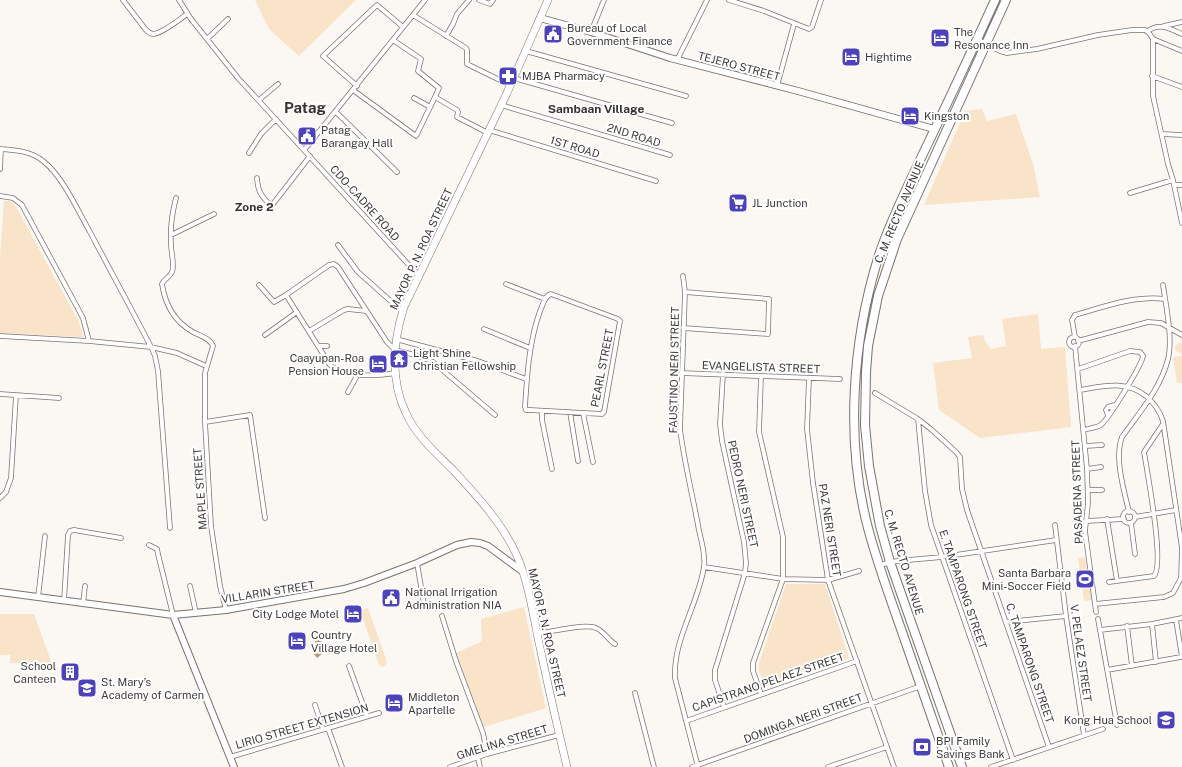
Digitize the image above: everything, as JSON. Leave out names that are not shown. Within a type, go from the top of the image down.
[{"type":"highway","name":"C. M. RECTO AVENUE","points":[[949,767],[879,565],[868,527],[862,498],[856,450],[854,415],[859,349],[866,308],[874,274],[888,232],[900,202],[995,0]]},
{"type":"highway","name":"C. M. RECTO AVENUE","points":[[962,767],[890,562],[880,526],[869,466],[865,424],[865,386],[868,346],[878,296],[897,239],[1006,0]]},
{"type":"highway","points":[[906,190],[916,195]]},
{"type":"highway","points":[[900,202],[911,207]]},
{"type":"highway","points":[[856,386],[865,386]]},
{"type":"highway","points":[[921,686],[932,682]]},
{"type":"main road","name":"MAYOR P. N. ROA STREET","points":[[548,0],[501,105],[403,312],[396,339],[395,350],[397,385],[406,413],[430,446],[471,490],[497,522],[512,546],[522,571],[567,767]]},
{"type":"main road","name":"TEJERO STREET","points":[[540,18],[591,32],[677,60],[934,129]]},
{"type":"main road","name":"VILLARIN STREET","points":[[0,592],[173,616],[226,610],[344,589],[377,579],[457,545],[466,543],[475,542],[488,546],[522,571]]},
{"type":"main road","points":[[173,616],[234,767]]},
{"type":"street","points":[[123,0],[146,30],[154,34],[188,14]]},
{"type":"street","name":"CDO-CADRE ROAD","points":[[179,0],[206,39],[238,78],[305,149],[419,276]]},
{"type":"street","points":[[305,149],[425,0]]},
{"type":"street","points":[[446,36],[457,14],[469,0]]},
{"type":"street","points":[[479,0],[490,4],[493,0]]},
{"type":"street","points":[[591,32],[604,0]]},
{"type":"street","points":[[677,60],[707,0]]},
{"type":"street","points":[[729,0],[764,11],[807,29],[810,28],[821,0]]},
{"type":"street","points":[[357,86],[323,56],[377,5],[403,27]]},
{"type":"street","points":[[413,15],[467,50],[467,64],[512,81],[672,123]]},
{"type":"street","points":[[206,39],[228,19]]},
{"type":"street","points":[[1148,31],[1153,28],[1182,22]]},
{"type":"street","points":[[777,86],[794,24]]},
{"type":"street","points":[[1164,26],[1182,34]]},
{"type":"street","points":[[977,39],[1002,52],[1010,53],[1037,49],[1121,31],[1143,29],[1148,31],[1153,39],[1153,96],[1182,221]]},
{"type":"street","points":[[1153,39],[1182,51]]},
{"type":"street","points":[[353,90],[416,136],[439,88],[418,71],[421,59],[393,40]]},
{"type":"street","points":[[526,51],[686,96]]},
{"type":"street","points":[[1152,76],[1182,87]]},
{"type":"street","points":[[259,100],[278,84]]},
{"type":"street","name":"1ST ROAD","points":[[436,97],[457,110],[457,117],[488,132],[656,181]]},
{"type":"street","points":[[414,98],[430,107]]},
{"type":"street","name":"2ND ROAD","points":[[501,105],[670,155]]},
{"type":"street","points":[[336,112],[397,172]]},
{"type":"street","points":[[249,153],[261,134],[276,119]]},
{"type":"street","points":[[1162,134],[1182,135]]},
{"type":"street","points":[[0,168],[1,149],[20,151],[38,157],[58,175],[151,347],[155,356],[158,371],[170,528]]},
{"type":"street","points":[[257,178],[260,193],[269,204],[273,204],[310,156]]},
{"type":"street","points":[[1130,193],[1173,183],[1182,184]]},
{"type":"street","points":[[0,196],[13,198],[22,205],[80,312],[86,326],[89,341]]},
{"type":"street","points":[[176,198],[172,211],[171,234],[214,214]]},
{"type":"street","name":"MAPLE STREET","points":[[171,234],[173,269],[171,274],[163,282],[163,289],[169,307],[182,324],[212,343],[213,348],[206,366],[204,381],[205,422],[211,526],[220,586],[226,610]]},
{"type":"street","points":[[338,245],[358,272],[403,312]]},
{"type":"street","points":[[259,285],[274,302],[329,264],[338,267],[387,342],[395,350],[419,356],[433,362],[495,415]]},
{"type":"street","name":"FAUSTINO NERI STREET","points":[[683,276],[685,292],[680,418],[682,443],[703,553],[704,566],[676,659],[675,678],[698,766]]},
{"type":"street","points":[[506,284],[545,299]]},
{"type":"street","points":[[1135,517],[1132,512],[1129,512],[1120,465],[1120,442],[1164,374],[1169,357],[1170,340],[1164,285]]},
{"type":"street","points":[[683,328],[768,334],[770,299],[685,292]]},
{"type":"street","name":"PEARL STREET","points":[[549,294],[551,294],[620,321],[604,412],[602,414],[526,410],[525,408],[526,379],[530,348],[535,325],[545,299],[549,294]]},
{"type":"street","points":[[286,295],[330,365],[335,369],[377,376],[396,373]]},
{"type":"street","points":[[1165,299],[1153,297],[1134,300],[1074,315],[1072,320],[1077,339],[1078,344],[1076,346],[1072,346],[1069,342],[1071,338],[1077,339],[1148,322],[1161,323],[1182,335]]},
{"type":"street","points":[[309,330],[344,310],[366,310]]},
{"type":"street","points":[[264,335],[298,312]]},
{"type":"street","points":[[484,329],[530,348]]},
{"type":"street","points":[[0,336],[89,341],[151,347],[177,353],[206,366]]},
{"type":"street","points":[[396,339],[478,360],[526,379]]},
{"type":"street","points":[[319,346],[326,346]]},
{"type":"street","name":"PASADENA STREET","points":[[1076,346],[1087,469],[1088,490],[1085,531],[1096,612]]},
{"type":"street","points":[[1078,369],[1130,351],[1140,352],[1143,356],[1142,361],[1127,387],[1108,415],[1100,425],[1084,430]]},
{"type":"street","name":"EVANGELISTA STREET","points":[[681,373],[840,379]]},
{"type":"street","points":[[348,392],[358,374]]},
{"type":"street","name":"PEDRO NERI STREET","points":[[723,374],[720,424],[722,441],[744,542],[746,563],[745,573],[715,670],[715,680],[724,707]]},
{"type":"street","points":[[761,376],[759,432],[783,537],[783,579],[753,663],[753,671],[761,694]]},
{"type":"street","name":"PAZ NERI STREET","points":[[809,378],[807,429],[813,483],[828,580],[894,767]]},
{"type":"street","points":[[1080,390],[1108,386],[1127,387],[1139,391],[1157,408],[1164,423],[1182,546],[1181,574],[1174,592],[1171,595],[1095,604]]},
{"type":"street","name":"C. TAMPARONG STREET","points":[[874,393],[918,419],[954,449],[960,457],[963,495],[967,510],[1049,747]]},
{"type":"street","points":[[0,394],[59,398]]},
{"type":"street","points":[[0,498],[6,492],[11,478],[16,395]]},
{"type":"street","points":[[542,411],[542,420],[552,470]]},
{"type":"street","points":[[570,412],[578,460]]},
{"type":"street","points":[[583,413],[593,462]]},
{"type":"street","points":[[205,422],[250,415],[265,518]]},
{"type":"street","name":"E. TAMPARONG STREET","points":[[918,419],[924,491],[932,525],[1013,760]]},
{"type":"street","points":[[1110,582],[1154,576],[1156,574],[1157,546],[1154,514],[1144,451],[1164,423]]},
{"type":"street","points":[[1085,446],[1102,445]]},
{"type":"street","points":[[1087,469],[1101,467]]},
{"type":"street","points":[[1088,490],[1102,490]]},
{"type":"street","points":[[1135,517],[1176,510]]},
{"type":"street","points":[[1124,519],[1124,514],[1129,512]]},
{"type":"street","points":[[1135,517],[1134,521],[1131,523],[1135,554]]},
{"type":"street","points":[[1107,519],[1117,581]]},
{"type":"street","points":[[1086,521],[1124,519],[1127,523],[1131,523]]},
{"type":"street","name":"V. PELAEZ STREET","points":[[1055,525],[1066,616],[1084,735]]},
{"type":"street","points":[[64,601],[68,535],[70,531],[74,530],[122,538]]},
{"type":"street","points":[[38,598],[45,536]]},
{"type":"street","points":[[879,565],[890,562],[1056,540]]},
{"type":"street","points":[[150,545],[157,549],[173,616]]},
{"type":"street","points":[[417,563],[424,604]]},
{"type":"street","points":[[704,566],[783,579],[828,580],[859,571]]},
{"type":"street","points":[[83,604],[85,586]]},
{"type":"street","points":[[190,586],[196,613]]},
{"type":"street","points":[[442,616],[456,661],[483,733],[487,754]]},
{"type":"street","points":[[1006,622],[1066,616]]},
{"type":"street","points":[[1100,630],[1152,624],[1182,618]]},
{"type":"street","points":[[1098,619],[1116,725]]},
{"type":"street","points":[[1107,670],[1182,657],[1176,620]]},
{"type":"street","points":[[1152,624],[1156,662]]},
{"type":"street","points":[[537,634],[590,626],[600,630],[615,644]]},
{"type":"street","points":[[1127,626],[1132,666]]},
{"type":"street","name":"CAPISTRANO PELAEZ STREET","points":[[686,721],[857,661]]},
{"type":"street","points":[[349,666],[367,716]]},
{"type":"street","name":"DOMINGA NERI STREET","points":[[692,767],[921,686]]},
{"type":"street","points":[[635,693],[654,767]]},
{"type":"street","points":[[315,705],[342,767]]},
{"type":"street","name":"LIRIO STREET EXTENSION","points":[[230,757],[379,713]]},
{"type":"street","points":[[991,767],[1103,729]]},
{"type":"street","name":"GMELINA STREET","points":[[450,767],[487,754],[559,735]]},
{"type":"street","points":[[828,767],[887,747]]},
{"type":"street","points":[[478,758],[480,767]]},
{"type":"shaded area","points":[[255,0],[356,0],[299,56],[269,29]]},
{"type":"shaded area","points":[[982,109],[987,121],[1016,114],[1033,164],[1040,197],[924,205],[965,111]]},
{"type":"shaded area","points":[[4,201],[10,201],[15,205],[79,322],[83,337],[0,333],[0,258]]},
{"type":"shaded area","points":[[1038,314],[1041,349],[1065,347],[1071,427],[980,438],[939,410],[933,363],[972,358],[968,337],[983,335],[985,341],[991,349],[1006,346],[1002,319]]},
{"type":"shaded area","points":[[1179,343],[1182,344],[1182,354],[1175,349],[1175,346]]},
{"type":"shaded area","points":[[1182,356],[1182,383],[1177,383],[1173,357]]},
{"type":"shaded area","name":"Santa Barbara Mini-Soccer Field","points":[[1085,557],[1092,600],[1084,601],[1078,558]]},
{"type":"shaded area","points":[[786,584],[825,584],[849,658],[766,686],[759,672],[759,663]]},
{"type":"shaded area","points":[[524,607],[546,708],[484,727],[456,653],[482,641],[481,619]]},
{"type":"shaded area","points":[[368,608],[387,662],[385,666],[382,667],[379,665],[360,610]]},
{"type":"shaded area","points":[[0,614],[34,614],[52,664],[10,663],[10,655],[0,655]]},
{"type":"shaded area","points":[[316,640],[333,645],[333,650],[330,652],[323,649],[322,654],[317,658],[314,654],[319,648],[315,645]]},
{"type":"place","name":"Bureau of Local Government Finance","points":[[553,34]]},
{"type":"place","name":"The Resonance Inn","points":[[940,38]]},
{"type":"place","name":"Hightime","points":[[851,57]]},
{"type":"place","name":"MJBA Pharmacy","points":[[508,76]]},
{"type":"place","name":"Kingston","points":[[910,116]]},
{"type":"place","name":"Patag Barangay Hall","points":[[307,136]]},
{"type":"place","name":"JL Junction","points":[[738,203]]},
{"type":"place","name":"Light Shine Christian Fellowship","points":[[399,359]]},
{"type":"place","name":"Caayupan-Roa Pension House","points":[[378,364]]},
{"type":"place","name":"Santa Barbara Mini-Soccer Field","points":[[1085,579]]},
{"type":"place","name":"National Irrigation Administration NIA","points":[[391,598]]},
{"type":"place","name":"City Lodge Motel","points":[[353,614]]},
{"type":"place","name":"Country Village Hotel","points":[[297,641]]},
{"type":"place","name":"School Canteen","points":[[70,672]]},
{"type":"place","name":"St. Mary’s Academy of Carmen","points":[[87,688]]},
{"type":"place","name":"Middleton Apartelle","points":[[394,703]]},
{"type":"place","name":"Kong Hua School","points":[[1166,720]]},
{"type":"place","name":"BPI Family Savings Bank","points":[[922,747]]},
{"type":"district","name":"Patag","points":[[305,108]]},
{"type":"district","name":"Sambaan Village","points":[[596,109]]},
{"type":"district","name":"Zone 2","points":[[254,207]]}]
